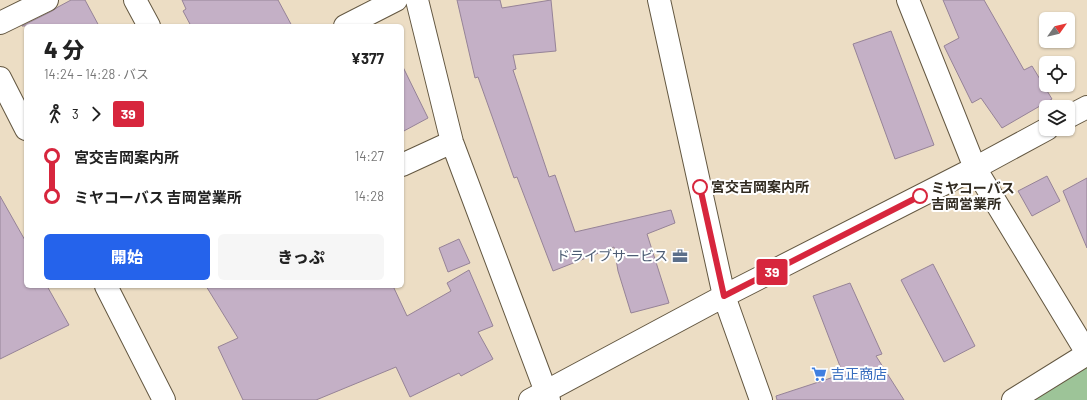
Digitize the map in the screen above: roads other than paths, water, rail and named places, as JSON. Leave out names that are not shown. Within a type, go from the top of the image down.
[{"type":"street","points":[[0,23],[47,0]]},
{"type":"street","points":[[136,0],[149,24]]},
{"type":"street","points":[[349,24],[396,0]]},
{"type":"street","points":[[417,0],[452,142],[542,397],[724,296],[976,168],[1039,133]]},
{"type":"street","points":[[659,0],[724,296],[761,400]]},
{"type":"street","points":[[908,0],[976,168],[1087,353],[1013,400]]},
{"type":"street","points":[[0,78],[24,125]]},
{"type":"street","points":[[1075,113],[1087,107]]},
{"type":"street","points":[[404,164],[452,142]]},
{"type":"street","points":[[107,288],[164,400]]},
{"type":"place","name":"宮交吉岡案内所","points":[[700,187]]},
{"type":"place","name":"ミヤコーバス 吉岡営業所","points":[[920,196]]},
{"type":"place","name":"ドライブサービス","points":[[680,256]]},
{"type":"place","name":"吉正商店","points":[[819,374]]}]
